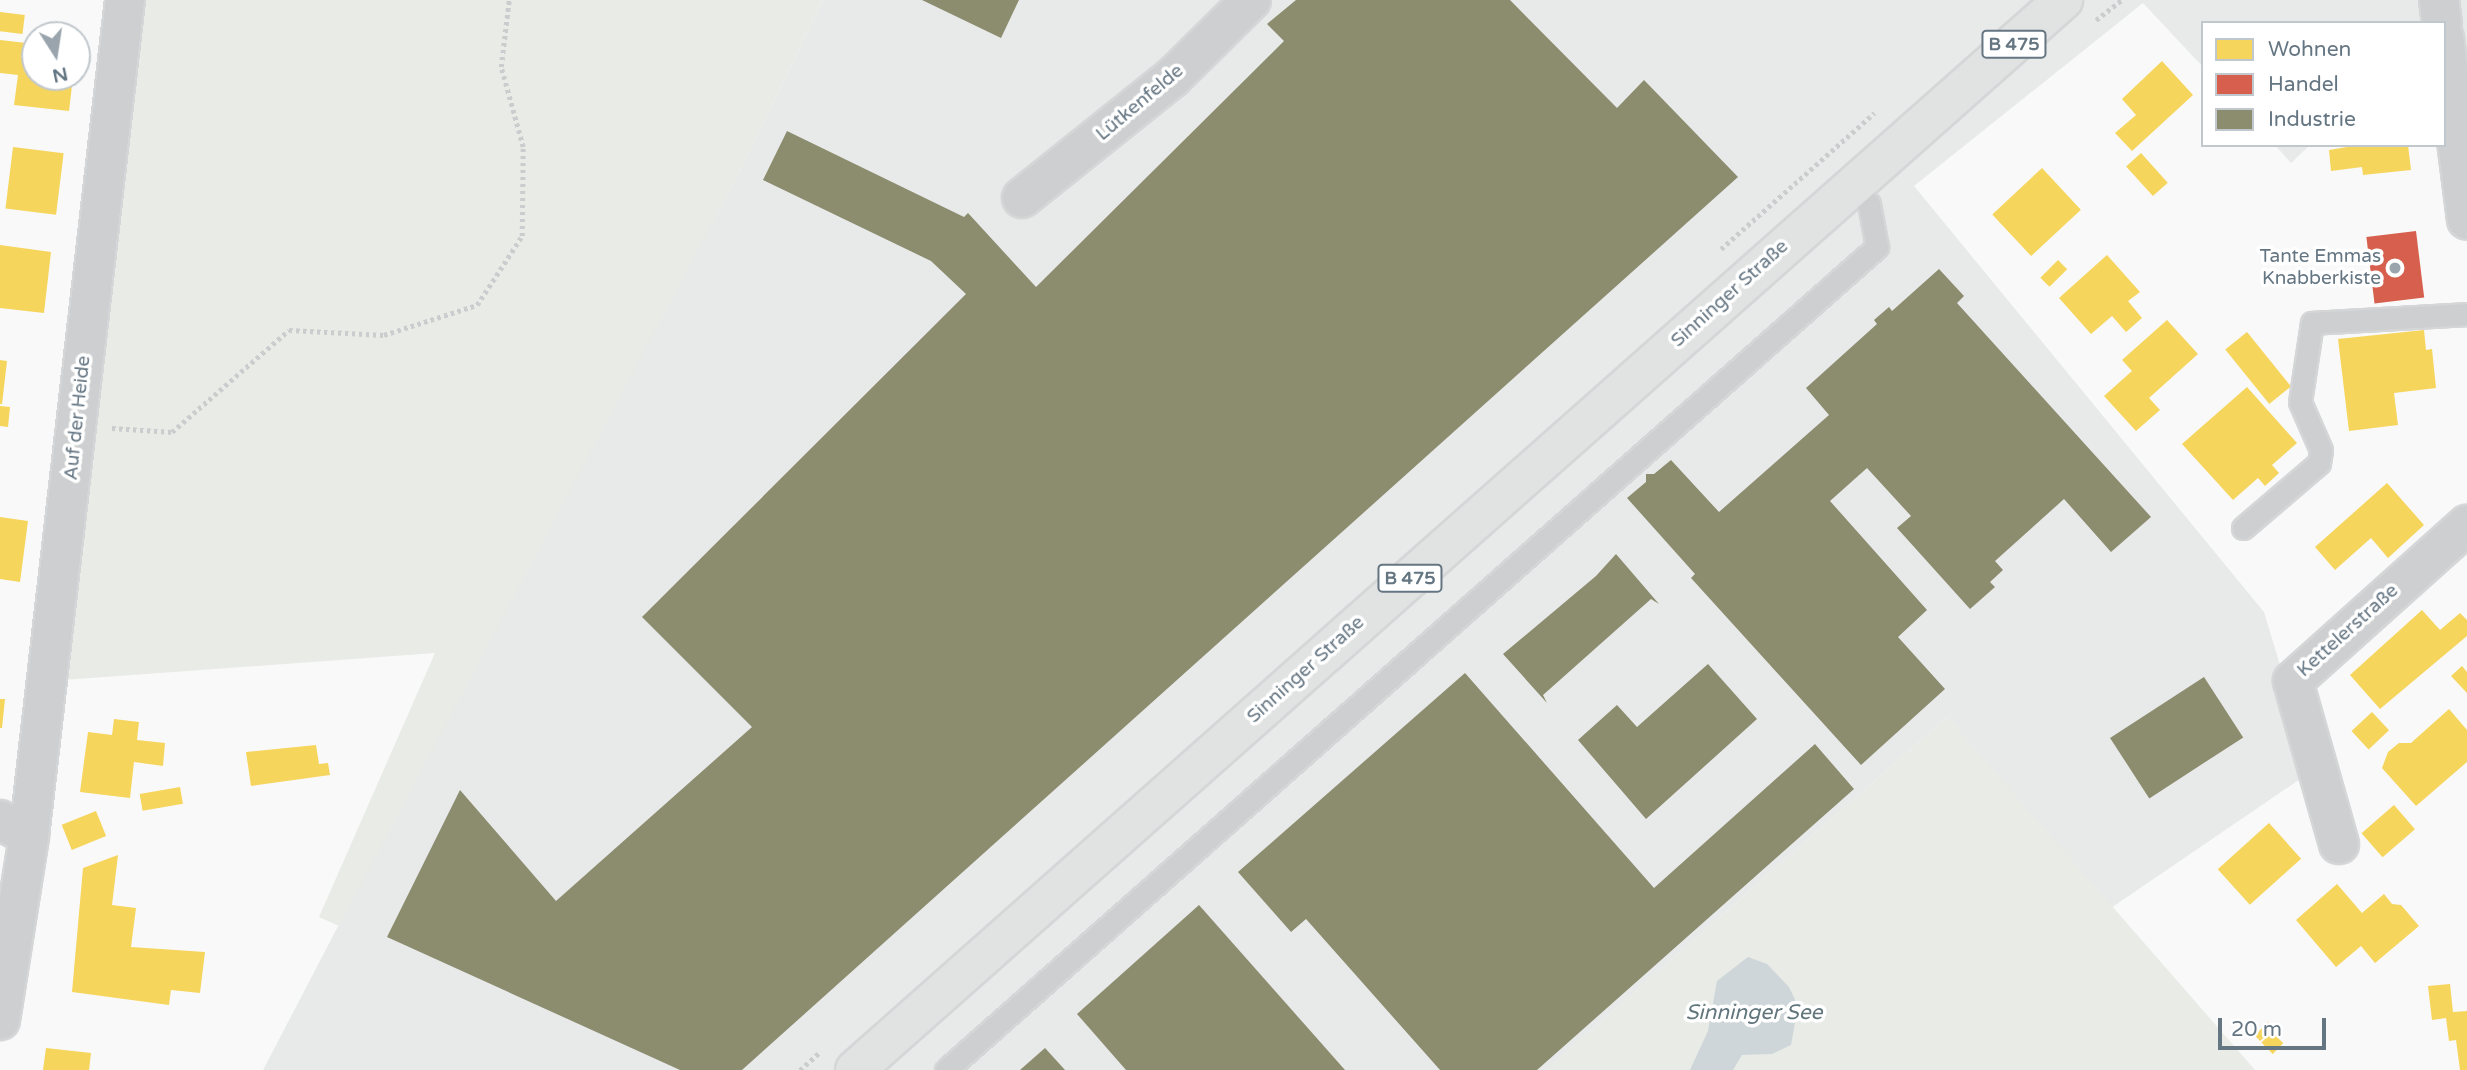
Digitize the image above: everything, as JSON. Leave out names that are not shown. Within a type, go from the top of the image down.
[{"type":"main road","name":"Sinninger Straße","points":[[855,1070],[2063,0]]},
{"type":"street","name":"Auf der Heide","points":[[0,1020],[15,828],[77,426],[125,0]]},
{"type":"street","name":"Lütkenfelde","points":[[1022,198],[1172,79],[1251,0]]},
{"type":"street","points":[[2439,0],[2442,21]]},
{"type":"street","points":[[2446,49],[2462,140],[2467,220]]},
{"type":"street","name":"Kettelerstraße","points":[[2339,844],[2293,681],[2467,525]]},
{"type":"lane","points":[[946,1070],[1877,247],[1869,204],[1851,187]]},
{"type":"lane","points":[[2243,528],[2319,463],[2321,450],[2300,402],[2312,323],[2467,314]]},
{"type":"path","points":[[77,426],[172,432],[289,330],[384,335],[477,305],[522,236],[523,146],[501,67],[509,0]]},
{"type":"shaded area","points":[[125,0],[823,0],[741,169],[339,926],[319,917],[435,653],[49,681]]},
{"type":"shaded area","points":[[823,0],[2467,0],[2467,123],[2446,32],[2446,21],[2201,21],[2201,65],[2143,3],[1914,186],[2264,612],[2312,771],[2111,908],[1947,717],[1546,1070],[263,1070],[501,614],[741,169]]},
{"type":"shaded area","points":[[2277,147],[2308,147],[2291,163]]},
{"type":"shaded area","points":[[1947,717],[2255,1070],[1546,1070]]},
{"type":"water","name":"Sinninger See","points":[[1748,957],[1767,964],[1789,987],[1798,1006],[1791,1045],[1772,1054],[1742,1055],[1733,1070],[1690,1070],[1708,1031],[1717,981]]},
{"type":"building: Wohnen","points":[[0,12],[25,15],[24,21],[21,21],[21,34],[0,31]]},
{"type":"building: Wohnen","points":[[0,40],[21,42],[21,91],[71,91],[69,111],[14,105],[18,75],[0,73]]},
{"type":"building: Wohnen","points":[[2162,61],[2193,95],[2132,151],[2115,133],[2136,115],[2122,99]]},
{"type":"building: Wohnen","points":[[13,147],[64,153],[56,215],[5,209]]},
{"type":"building: Wohnen","points":[[2347,147],[2408,147],[2411,170],[2363,175],[2362,167],[2331,171],[2329,150]]},
{"type":"building: Wohnen","points":[[2141,153],[2168,183],[2153,196],[2126,166]]},
{"type":"building: Wohnen","points":[[2042,168],[2081,210],[2031,256],[1992,214]]},
{"type":"building: Wohnen","points":[[0,245],[51,252],[44,313],[0,308]]},
{"type":"building: Wohnen","points":[[2107,255],[2140,292],[2128,301],[2142,318],[2126,332],[2112,316],[2091,334],[2059,298]]},
{"type":"building: Wohnen","points":[[2058,260],[2067,269],[2050,287],[2040,278]]},
{"type":"building: Wohnen","points":[[2167,320],[2198,354],[2149,398],[2160,410],[2136,431],[2104,396],[2132,371],[2122,360]]},
{"type":"building: Wohnen","points":[[2424,330],[2426,350],[2432,349],[2436,388],[2394,393],[2398,425],[2349,431],[2338,339]]},
{"type":"building: Wohnen","points":[[2247,332],[2291,386],[2269,404],[2225,350]]},
{"type":"building: Wohnen","points":[[0,360],[7,361],[2,404],[0,404]]},
{"type":"building: Wohnen","points":[[2247,387],[2297,443],[2272,465],[2279,473],[2265,486],[2258,478],[2233,500],[2182,444]]},
{"type":"building: Wohnen","points":[[0,406],[10,407],[8,427],[0,426]]},
{"type":"building: Wohnen","points":[[2387,483],[2424,525],[2388,558],[2371,538],[2335,570],[2315,547]]},
{"type":"building: Wohnen","points":[[0,517],[28,521],[20,582],[0,579]]},
{"type":"building: Wohnen","points":[[2422,610],[2440,630],[2460,613],[2467,620],[2467,636],[2380,709],[2350,675]]},
{"type":"building: Wohnen","points":[[2462,666],[2467,672],[2467,693],[2451,676]]},
{"type":"building: Wohnen","points":[[0,699],[5,699],[2,728],[0,728]]},
{"type":"building: Wohnen","points":[[2449,709],[2467,730],[2467,762],[2416,806],[2382,768],[2388,752],[2399,743],[2411,743]]},
{"type":"building: Wohnen","points":[[2372,712],[2389,730],[2369,749],[2352,731]]},
{"type":"building: Wohnen","points":[[114,719],[139,722],[137,740],[165,743],[163,766],[134,762],[130,798],[80,792],[88,732],[112,735]]},
{"type":"building: Wohnen","points":[[316,745],[319,764],[328,763],[330,775],[251,786],[246,752]]},
{"type":"building: Wohnen","points":[[180,787],[183,804],[143,811],[140,794]]},
{"type":"building: Wohnen","points":[[2394,805],[2415,829],[2383,857],[2362,833]]},
{"type":"building: Wohnen","points":[[96,811],[106,836],[72,850],[62,825]]},
{"type":"building: Wohnen","points":[[2269,823],[2301,859],[2250,905],[2218,869]]},
{"type":"building: Wohnen","points":[[118,855],[112,905],[136,908],[131,947],[205,952],[200,993],[171,990],[169,1005],[72,992],[83,868]]},
{"type":"building: Wohnen","points":[[2337,884],[2362,913],[2384,894],[2392,904],[2401,905],[2419,926],[2375,963],[2361,946],[2336,967],[2296,920]]},
{"type":"building: Wohnen","points":[[2450,984],[2453,1012],[2467,1011],[2467,1070],[2460,1070],[2456,1040],[2449,1041],[2446,1018],[2432,1020],[2428,986]]},
{"type":"building: Wohnen","points":[[2268,1022],[2274,1028],[2260,1041],[2255,1035]]},
{"type":"building: Wohnen","points":[[2272,1032],[2283,1043],[2273,1054],[2261,1043]]},
{"type":"building: Wohnen","points":[[46,1048],[91,1053],[89,1070],[43,1070]]},
{"type":"building: Handel","name":"Tante Emmas Knabberkiste","points":[[2416,231],[2424,298],[2375,304],[2366,237]]},
{"type":"building: Industrie","points":[[922,0],[1019,0],[1001,38]]},
{"type":"building: Industrie","points":[[1296,0],[1510,0],[1617,108],[1644,80],[1738,177],[742,1070],[680,1070],[387,937],[460,790],[556,901],[752,727],[642,617],[966,294],[931,261],[763,180],[787,131],[964,217],[968,213],[1036,287],[1284,41],[1267,24]]},
{"type":"building: Industrie","points":[[1939,269],[1964,296],[1957,303],[2151,517],[2111,552],[2064,499],[1995,561],[2003,570],[1990,582],[1995,587],[1970,609],[1897,528],[1911,516],[1867,468],[1830,501],[1927,610],[1898,637],[1945,689],[1861,765],[1691,578],[1695,574],[1627,498],[1646,482],[1646,474],[1654,474],[1671,460],[1719,512],[1829,415],[1806,388],[1877,324],[1874,320],[1889,307],[1892,311]]},
{"type":"building: Industrie","points":[[1616,554],[1659,604],[1651,599],[1543,695],[1547,703],[1503,654],[1596,576]]},
{"type":"building: Industrie","points":[[1708,664],[1757,719],[1646,819],[1578,740],[1617,705],[1637,727]]},
{"type":"building: Industrie","points":[[1465,673],[1654,888],[1815,744],[1854,789],[1537,1070],[1440,1070],[1306,919],[1291,932],[1238,872]]},
{"type":"building: Industrie","points":[[2204,677],[2243,737],[2149,798],[2110,738]]},
{"type":"building: Industrie","points":[[1199,905],[1345,1070],[1126,1070],[1077,1014]]},
{"type":"building: Industrie","points":[[1045,1048],[1065,1070],[1020,1070]]},
{"type":"place","name":"Tante Emmas Knabberkiste","points":[[2395,268]]}]
